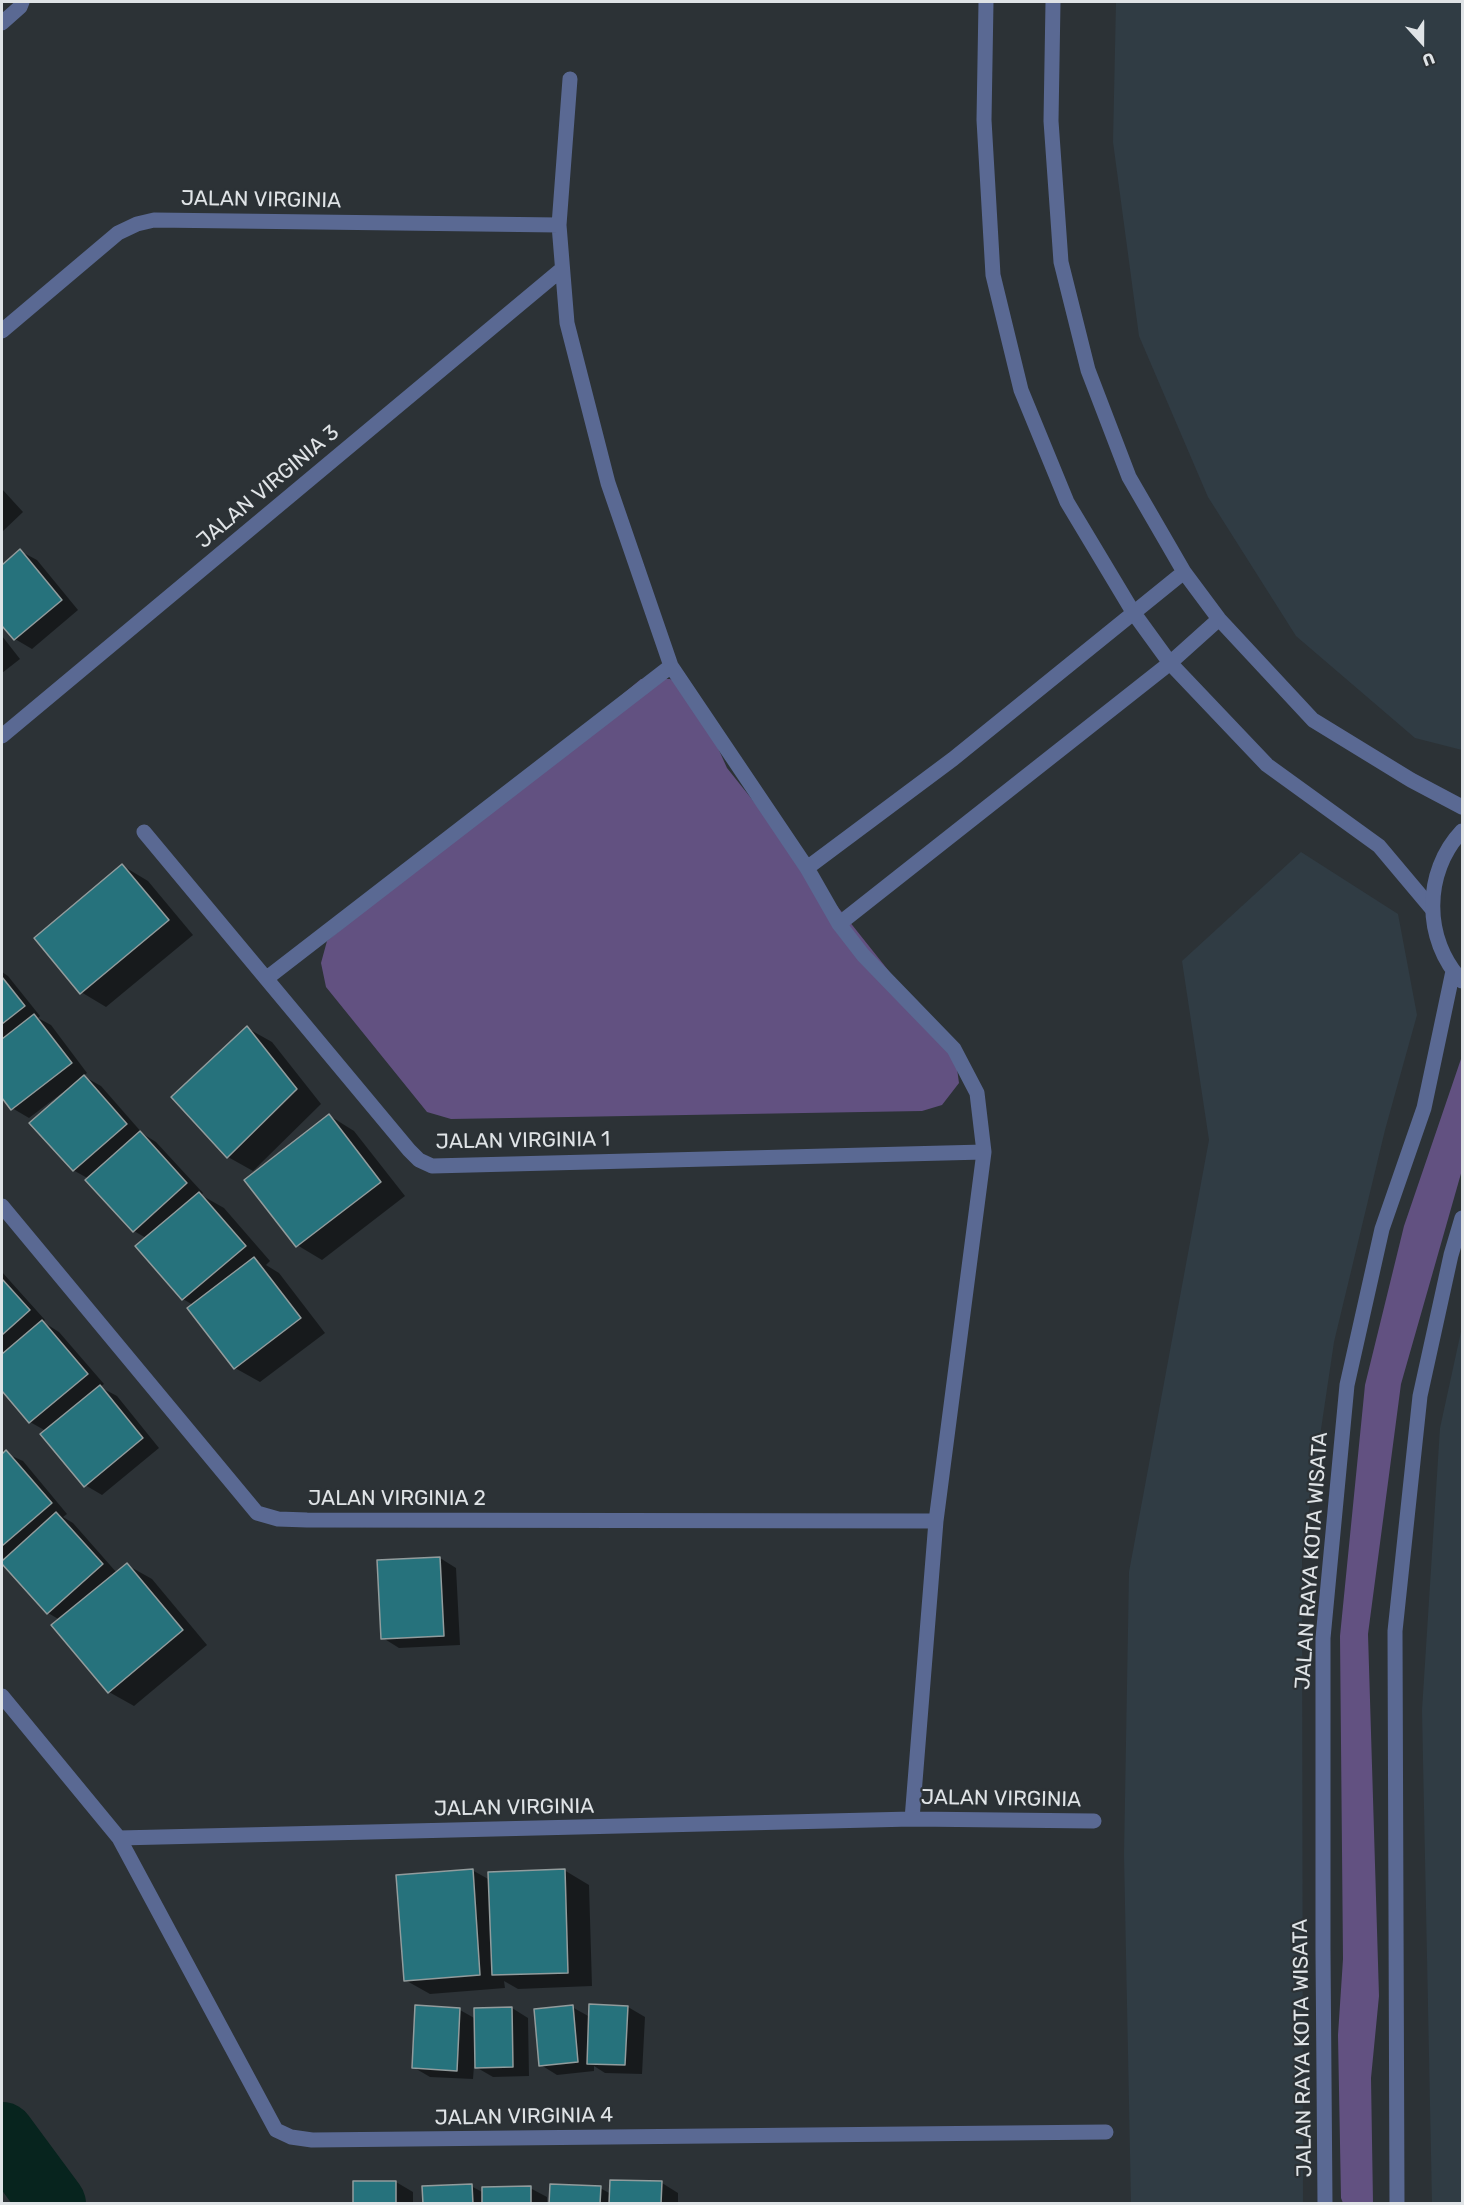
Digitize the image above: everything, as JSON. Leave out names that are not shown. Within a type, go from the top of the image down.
[{"type":"street","points":[[2,22],[20,8],[22,2]]},
{"type":"street","points":[[986,2],[984,120],[993,275],[1021,390],[1067,502],[1132,612],[1170,663],[1267,765],[1379,846],[1432,909]]},
{"type":"street","points":[[1053,2],[1051,121],[1061,262],[1088,370],[1129,477],[1184,572],[1219,619],[1313,720],[1411,780],[1462,807]]},
{"type":"street","points":[[570,79],[559,225],[567,323],[608,483],[671,666],[807,868],[839,924],[863,954],[954,1049],[977,1093],[984,1152],[936,1521],[912,1819]]},
{"type":"street","name":"JALAN VIRGINIA","points":[[2,331],[118,233],[137,224],[154,220],[559,225]]},
{"type":"street","name":"JALAN VIRGINIA 3","points":[[2,736],[562,269]]},
{"type":"street","points":[[807,868],[953,759],[1184,572]]},
{"type":"street","points":[[839,924],[1170,663],[1219,619]]},
{"type":"street","points":[[267,978],[671,666]]},
{"type":"street","points":[[1458,976],[1438,941],[1432,909],[1437,873],[1453,841],[1462,831]]},
{"type":"street","name":"JALAN VIRGINIA 1","points":[[144,832],[409,1150],[419,1160],[432,1166],[984,1152]]},
{"type":"street","name":"JALAN RAYA KOTA WISATA","points":[[1325,2204],[1323,1638],[1347,1385],[1382,1229],[1424,1108],[1458,976]]},
{"type":"street","name":"JALAN VIRGINIA 2","points":[[2,1206],[257,1513],[278,1519],[307,1520],[936,1521]]},
{"type":"street","points":[[1397,2204],[1395,1631],[1420,1396],[1451,1255],[1462,1218]]},
{"type":"street","points":[[2,1696],[119,1838]]},
{"type":"street","name":"JALAN VIRGINIA","points":[[119,1838],[912,1819],[1094,1821]]},
{"type":"street","name":"JALAN VIRGINIA 4","points":[[119,1838],[276,2130],[291,2137],[312,2140],[1106,2132]]},
{"type":"shaded area","points":[[1116,2],[1462,2],[1462,750],[1415,738],[1296,636],[1208,497],[1139,336],[1113,142]]},
{"type":"shaded area","points":[[641,679],[670,679],[692,690],[727,768],[955,1054],[959,1083],[942,1105],[922,1111],[451,1119],[427,1112],[326,987],[321,963],[327,941]]},
{"type":"shaded area","points":[[1301,852],[1398,914],[1417,1015],[1385,1130],[1334,1342],[1302,1557],[1303,2203],[1131,2203],[1124,1855],[1129,1572],[1209,1140],[1182,961]]},
{"type":"shaded area","points":[[1462,1056],[1462,1170],[1401,1384],[1368,1634],[1379,1996],[1371,2078],[1373,2203],[1343,2203],[1341,2198],[1338,2035],[1343,1959],[1340,1636],[1365,1385],[1404,1226]]},
{"type":"shaded area","points":[[1462,1327],[1462,2203],[1432,2204],[1422,1710],[1440,1428]]},
{"type":"building","points":[[20,549],[62,600],[14,640],[2,626],[2,565]]},
{"type":"building","points":[[122,864],[169,920],[80,994],[34,938]]},
{"type":"building","points":[[2,977],[25,1006],[2,1024]]},
{"type":"building","points":[[34,1014],[72,1063],[11,1110],[2,1098],[2,1039]]},
{"type":"building","points":[[247,1026],[297,1089],[227,1158],[171,1097]]},
{"type":"building","points":[[84,1075],[127,1124],[73,1171],[29,1123]]},
{"type":"building","points":[[329,1114],[381,1182],[296,1247],[244,1180]]},
{"type":"building","points":[[140,1131],[187,1183],[133,1232],[85,1180]]},
{"type":"building","points":[[199,1192],[246,1246],[182,1300],[135,1246]]},
{"type":"building","points":[[254,1257],[301,1318],[234,1369],[187,1308]]},
{"type":"building","points":[[2,1279],[30,1310],[2,1335]]},
{"type":"building","points":[[42,1320],[88,1374],[29,1423],[2,1391],[2,1354]]},
{"type":"building","points":[[100,1385],[143,1438],[84,1487],[40,1434]]},
{"type":"building","points":[[6,1450],[52,1503],[2,1546],[2,1454]]},
{"type":"building","points":[[56,1512],[103,1564],[47,1614],[2,1564],[2,1561]]},
{"type":"building","points":[[440,1557],[444,1636],[381,1639],[377,1560]]},
{"type":"building","points":[[127,1563],[183,1630],[108,1693],[51,1625]]},
{"type":"building","points":[[473,1869],[480,1975],[404,1981],[396,1875]]},
{"type":"building","points":[[565,1869],[568,1973],[492,1975],[488,1872]]},
{"type":"building","points":[[589,2004],[628,2006],[625,2065],[587,2064]]},
{"type":"building","points":[[415,2005],[460,2008],[457,2071],[412,2068]]},
{"type":"building","points":[[573,2005],[578,2062],[539,2066],[534,2009]]},
{"type":"building","points":[[512,2007],[513,2067],[475,2068],[474,2008]]},
{"type":"building","points":[[610,2180],[662,2181],[661,2204],[609,2204]]},
{"type":"building","points":[[353,2181],[396,2181],[396,2204],[353,2204]]},
{"type":"building","points":[[472,2184],[473,2204],[423,2204],[422,2186]]},
{"type":"building","points":[[550,2184],[601,2186],[600,2204],[549,2204]]},
{"type":"building","points":[[531,2186],[531,2204],[482,2204],[482,2187]]},
{"type":"waterway","points":[[2,2135],[53,2204]]}]
